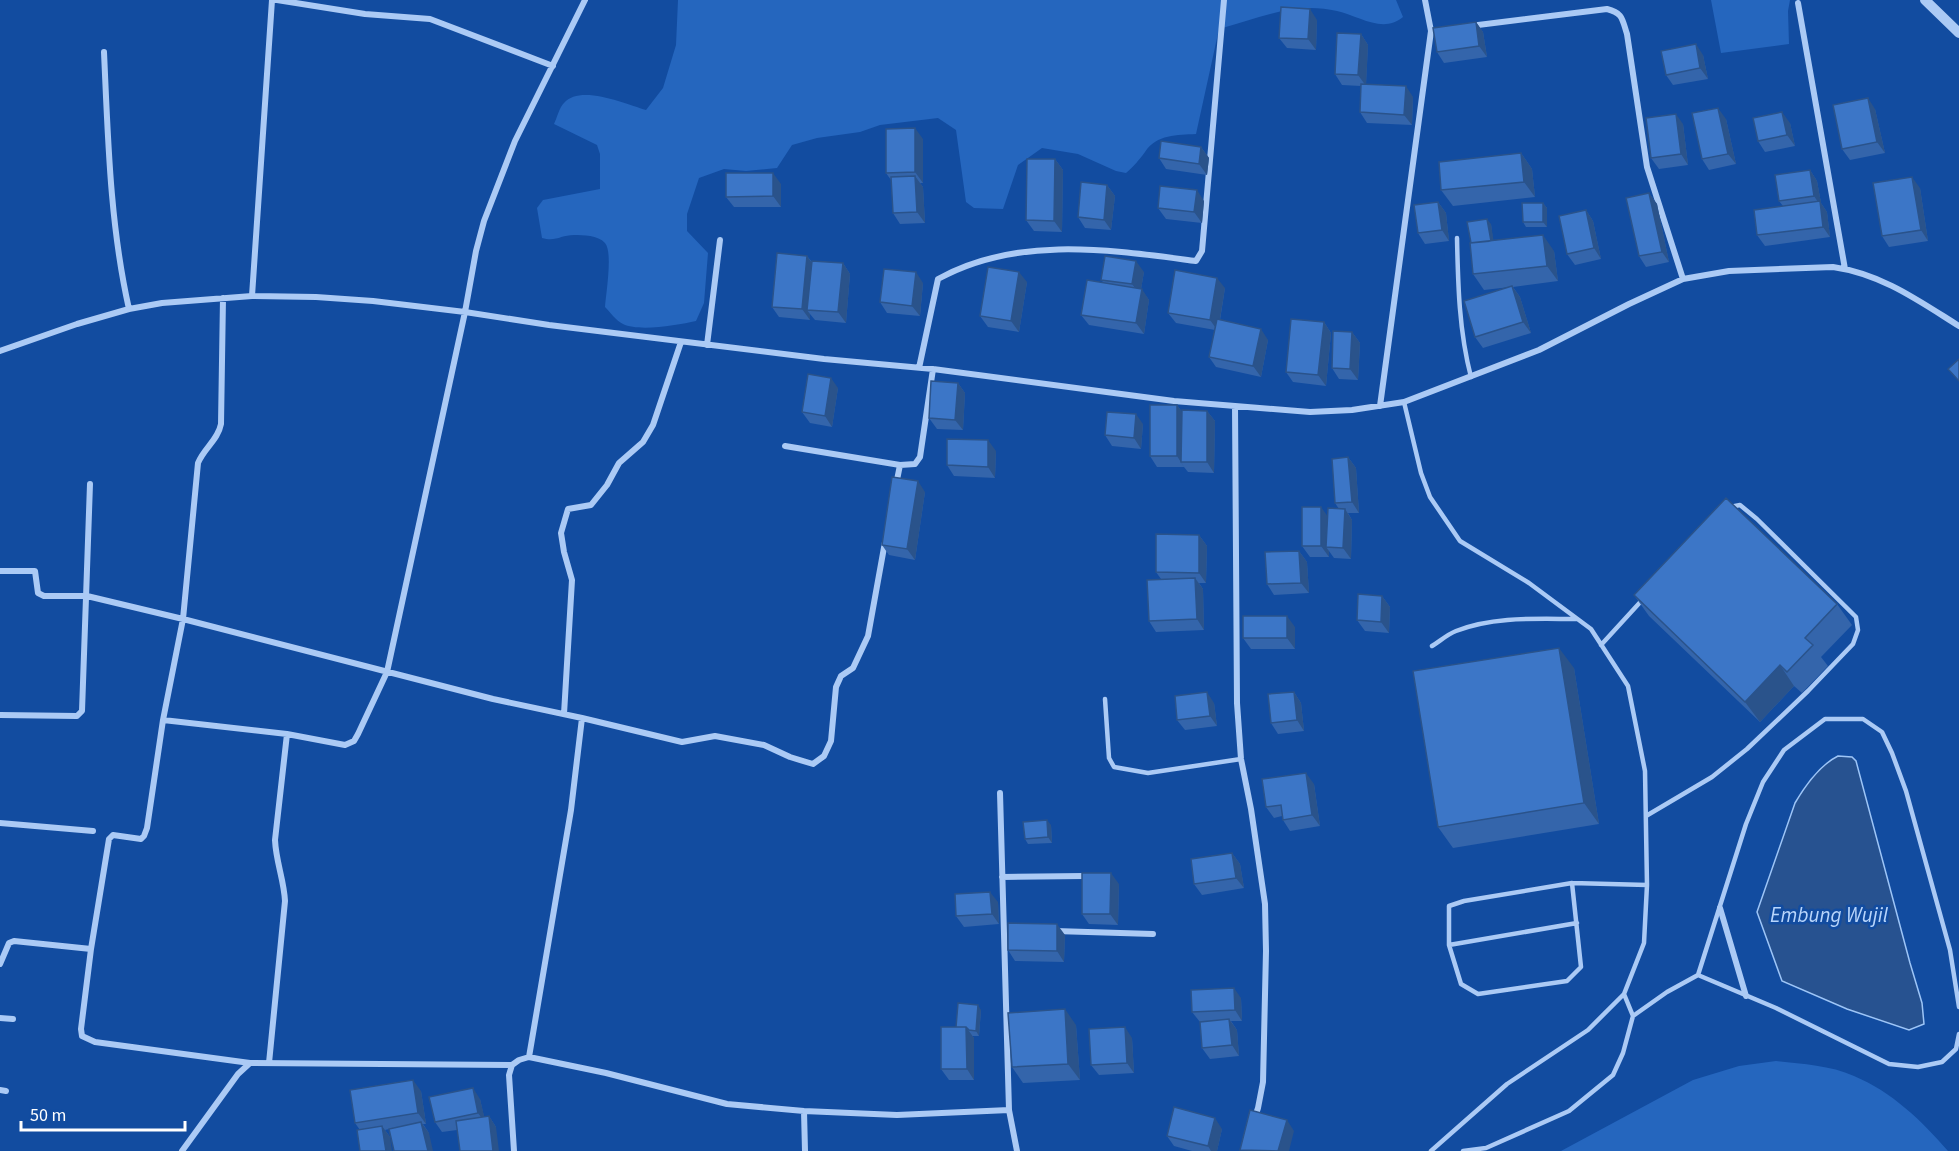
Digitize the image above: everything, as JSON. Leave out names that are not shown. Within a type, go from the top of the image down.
[{"type":"street","points":[[252,296],[274,0],[388,17],[430,20],[553,66]]},
{"type":"street","points":[[163,720],[286,734],[345,745],[354,741],[387,672],[484,221],[515,141],[585,0]]},
{"type":"street","points":[[919,368],[938,279],[972,264],[998,256],[1042,249],[1128,252],[1196,261],[1202,251],[1224,0]]},
{"type":"street","points":[[1380,406],[1431,31],[1425,0]]},
{"type":"street","points":[[1925,0],[1959,33]]},
{"type":"street","points":[[1798,3],[1845,269]]},
{"type":"street","points":[[1466,27],[1607,9],[1617,12],[1622,18],[1627,34],[1647,167],[1683,279]]},
{"type":"street","points":[[1431,31],[1442,29]]},
{"type":"street","points":[[104,52],[110,180],[118,263],[129,309]]},
{"type":"street","points":[[707,345],[720,240]]},
{"type":"street","points":[[0,351],[77,324],[129,309],[162,303],[252,296],[316,297],[465,312],[681,342],[933,369],[1174,401],[1310,412],[1352,410],[1404,402],[1539,350],[1683,279],[1729,271],[1833,267],[1845,269],[1894,285],[1959,326]]},
{"type":"street","points":[[223,298],[221,424],[219,433],[202,454],[198,463],[183,619],[163,720],[147,828],[141,839],[110,836],[91,949],[82,1036],[86,1039],[250,1064],[512,1065],[529,1057],[606,1073],[726,1104],[804,1111],[897,1115],[1009,1110]]},
{"type":"street","points":[[564,714],[572,580],[561,533],[568,510],[591,505],[607,485],[619,463],[643,442],[653,425],[681,342]]},
{"type":"street","points":[[785,446],[900,465],[915,464],[920,457],[933,369]]},
{"type":"street","points":[[1235,406],[1237,704],[1241,759],[1253,819],[1265,904],[1263,1082],[1258,1108],[1251,1126]]},
{"type":"street","points":[[896,488],[900,465]]},
{"type":"street","points":[[0,715],[77,716],[82,711],[90,484]]},
{"type":"street","points":[[0,572],[35,571],[38,592],[44,596],[87,596],[493,699],[682,742],[715,736],[764,745],[813,764],[824,756],[831,741],[836,687],[841,676],[853,668],[868,636],[887,534]]},
{"type":"street","points":[[529,1057],[571,810],[582,718]]},
{"type":"street","points":[[269,1063],[285,901],[284,886],[276,858],[275,840],[286,734]]},
{"type":"street","points":[[1000,793],[1009,1110],[1017,1151]]},
{"type":"street","points":[[0,823],[93,831]]},
{"type":"street","points":[[1002,877],[1084,876]]},
{"type":"street","points":[[1720,908],[1746,996]]},
{"type":"street","points":[[1004,930],[1015,930]]},
{"type":"street","points":[[1050,931],[1154,934]]},
{"type":"street","points":[[0,964],[9,943],[14,941],[91,949]]},
{"type":"street","points":[[0,1018],[13,1019]]},
{"type":"street","points":[[182,1151],[238,1074],[250,1064]]},
{"type":"street","points":[[512,1065],[509,1075],[509,1092],[514,1151]]},
{"type":"street","points":[[804,1111],[806,1151]]},
{"type":"lane","points":[[1457,238],[1459,304],[1466,359],[1471,377]]},
{"type":"lane","points":[[1404,402],[1421,473],[1430,497],[1460,541],[1529,583],[1592,629],[1628,686],[1646,771],[1647,885],[1644,943],[1624,994],[1588,1030],[1507,1084],[1431,1151]]},
{"type":"lane","points":[[1646,816],[1712,777],[1747,749],[1853,644],[1858,630],[1856,617],[1757,519],[1740,505],[1732,506],[1722,512]]},
{"type":"lane","points":[[1601,645],[1649,591]]},
{"type":"lane","points":[[1432,646],[1455,632],[1484,623],[1577,619]]},
{"type":"lane","points":[[1106,699],[1109,758],[1114,767],[1148,773],[1241,759]]},
{"type":"lane","points":[[1633,1016],[1667,992],[1698,975],[1746,824],[1763,782],[1784,750],[1825,719],[1863,719],[1882,732],[1892,753],[1950,950],[1959,1007]]},
{"type":"lane","points":[[1572,883],[1581,967],[1567,981],[1478,994],[1461,984],[1449,945],[1449,906],[1464,901],[1572,883],[1647,885]]},
{"type":"lane","points":[[1449,945],[1577,923]]},
{"type":"lane","points":[[1698,975],[1889,1064],[1918,1067],[1942,1062],[1956,1048],[1959,1034]]},
{"type":"lane","points":[[1463,1151],[1486,1148],[1569,1111],[1613,1075],[1623,1053],[1633,1016],[1624,994]]},
{"type":"shaded area","points":[[678,0],[1396,0],[1403,17],[1395,22],[1379,24],[1337,11],[1307,8],[1278,12],[1219,29],[1196,134],[1168,137],[1155,142],[1126,173],[1116,171],[1078,154],[1042,148],[1018,165],[1003,209],[974,208],[966,202],[956,130],[938,118],[880,125],[860,132],[817,138],[792,145],[777,168],[746,171],[724,169],[699,178],[687,214],[687,231],[708,253],[704,303],[696,321],[659,327],[630,326],[618,321],[605,307],[609,255],[605,243],[598,238],[586,235],[542,238],[537,208],[543,200],[600,189],[600,154],[597,145],[554,124],[559,110],[571,98],[592,95],[646,110],[663,88],[676,45]]},
{"type":"shaded area","points":[[1711,0],[1790,0],[1789,44],[1721,53]]},
{"type":"shaded area","points":[[1776,1061],[1835,1069],[1868,1083],[1905,1108],[1948,1151],[1561,1151],[1693,1080],[1739,1066]]},
{"type":"water","name":"Embung Wujil","points":[[1838,756],[1852,757],[1856,761],[1922,1003],[1924,1024],[1909,1030],[1847,1009],[1782,981],[1757,912],[1795,803],[1819,770]]},
{"type":"building","points":[[1281,7],[1310,9],[1308,39],[1279,38]]},
{"type":"building","points":[[1476,22],[1479,46],[1437,52],[1433,28]]},
{"type":"building","points":[[1337,33],[1361,34],[1358,75],[1335,74]]},
{"type":"building","points":[[1696,44],[1700,68],[1666,75],[1661,51]]},
{"type":"building","points":[[1361,84],[1406,86],[1404,115],[1360,112]]},
{"type":"building","points":[[1868,98],[1877,142],[1842,149],[1833,105]]},
{"type":"building","points":[[1718,108],[1728,154],[1702,159],[1692,113]]},
{"type":"building","points":[[1782,112],[1787,135],[1758,141],[1753,118]]},
{"type":"building","points":[[1676,114],[1681,154],[1651,158],[1646,118]]},
{"type":"building","points":[[915,128],[915,172],[886,173],[886,129]]},
{"type":"building","points":[[1161,141],[1201,147],[1199,164],[1159,158]]},
{"type":"building","points":[[1521,153],[1524,182],[1441,190],[1439,162]]},
{"type":"building","points":[[1027,159],[1055,159],[1054,221],[1026,220]]},
{"type":"building","points":[[1810,170],[1814,196],[1779,201],[1775,175]]},
{"type":"building","points":[[726,173],[773,173],[773,196],[726,197]]},
{"type":"building","points":[[915,176],[917,212],[893,213],[891,177]]},
{"type":"building","points":[[1912,177],[1921,230],[1882,236],[1873,183]]},
{"type":"building","points":[[1081,182],[1107,185],[1104,220],[1078,217]]},
{"type":"building","points":[[1160,186],[1197,190],[1194,212],[1158,208]]},
{"type":"building","points":[[1649,193],[1662,252],[1639,256],[1626,198]]},
{"type":"building","points":[[1820,201],[1823,227],[1757,235],[1754,210]]},
{"type":"building","points":[[1438,202],[1442,230],[1418,233],[1414,205]]},
{"type":"building","points":[[1522,203],[1543,203],[1543,222],[1523,222]]},
{"type":"building","points":[[1586,210],[1594,248],[1567,254],[1559,216]]},
{"type":"building","points":[[1487,219],[1491,241],[1471,243],[1467,222]]},
{"type":"building","points":[[1543,235],[1547,266],[1473,274],[1470,243]]},
{"type":"building","points":[[777,253],[807,256],[802,309],[772,307]]},
{"type":"building","points":[[1105,256],[1136,261],[1132,284],[1101,280]]},
{"type":"building","points":[[812,261],[843,263],[838,312],[807,310]]},
{"type":"building","points":[[988,267],[1019,272],[1011,321],[980,316]]},
{"type":"building","points":[[884,269],[916,272],[912,306],[880,302]]},
{"type":"building","points":[[1175,270],[1217,278],[1210,320],[1168,313]]},
{"type":"building","points":[[1087,280],[1142,289],[1136,323],[1081,315]]},
{"type":"building","points":[[1512,286],[1523,322],[1475,337],[1464,301]]},
{"type":"building","points":[[1217,319],[1261,329],[1253,366],[1209,357]]},
{"type":"building","points":[[1291,319],[1324,322],[1318,375],[1286,372]]},
{"type":"building","points":[[1333,331],[1352,332],[1350,369],[1332,368]]},
{"type":"building","points":[[1959,359],[1959,381],[1948,369]]},
{"type":"building","points":[[808,374],[831,378],[825,416],[802,412]]},
{"type":"building","points":[[931,381],[958,383],[955,420],[929,418]]},
{"type":"building","points":[[1150,405],[1177,405],[1177,456],[1150,456]]},
{"type":"building","points":[[1182,410],[1207,411],[1207,462],[1181,462]]},
{"type":"building","points":[[1107,412],[1136,414],[1134,438],[1105,435]]},
{"type":"building","points":[[947,439],[988,440],[988,467],[947,465]]},
{"type":"building","points":[[1348,457],[1352,502],[1335,503],[1332,459]]},
{"type":"building","points":[[892,477],[918,481],[907,549],[882,545]]},
{"type":"building","points":[[1726,498],[1837,604],[1805,638],[1813,645],[1787,672],[1780,665],[1745,702],[1634,595]]},
{"type":"building","points":[[1302,507],[1321,507],[1321,546],[1302,546]]},
{"type":"building","points":[[1328,508],[1345,509],[1343,548],[1326,547]]},
{"type":"building","points":[[1156,534],[1199,535],[1199,573],[1156,572]]},
{"type":"building","points":[[1299,551],[1301,583],[1267,584],[1265,552]]},
{"type":"building","points":[[1195,578],[1197,619],[1149,621],[1147,580]]},
{"type":"building","points":[[1358,594],[1382,596],[1381,622],[1357,620]]},
{"type":"building","points":[[1243,616],[1287,616],[1287,638],[1243,638]]},
{"type":"building","points":[[1559,648],[1584,803],[1438,827],[1413,671]]},
{"type":"building","points":[[1207,692],[1210,716],[1177,720],[1175,696]]},
{"type":"building","points":[[1294,692],[1297,720],[1271,723],[1268,694]]},
{"type":"building","points":[[1306,773],[1312,815],[1283,820],[1281,805],[1266,807],[1262,779]]},
{"type":"building","points":[[1047,820],[1048,837],[1025,839],[1023,822]]},
{"type":"building","points":[[1232,853],[1236,878],[1194,884],[1191,859]]},
{"type":"building","points":[[1082,873],[1111,873],[1110,914],[1082,914]]},
{"type":"building","points":[[990,892],[992,914],[956,916],[955,894]]},
{"type":"building","points":[[1008,923],[1057,924],[1057,951],[1008,950]]},
{"type":"building","points":[[1234,988],[1235,1010],[1192,1012],[1191,990]]},
{"type":"building","points":[[958,1003],[978,1005],[976,1031],[966,1027],[956,1027]]},
{"type":"building","points":[[1065,1009],[1068,1064],[1012,1067],[1008,1013]]},
{"type":"building","points":[[1229,1019],[1232,1045],[1202,1048],[1200,1022]]},
{"type":"building","points":[[941,1027],[966,1027],[967,1069],[941,1069]]},
{"type":"building","points":[[1125,1027],[1127,1063],[1091,1065],[1089,1029]]},
{"type":"building","points":[[413,1080],[418,1113],[355,1123],[350,1090]]},
{"type":"building","points":[[473,1088],[478,1113],[435,1122],[429,1097]]},
{"type":"building","points":[[1174,1107],[1215,1118],[1208,1146],[1167,1136]]},
{"type":"building","points":[[1250,1110],[1287,1120],[1278,1151],[1240,1150]]},
{"type":"building","points":[[489,1116],[493,1151],[460,1151],[456,1121]]},
{"type":"building","points":[[421,1122],[428,1151],[394,1151],[389,1129]]},
{"type":"building","points":[[382,1126],[386,1151],[360,1151],[357,1130]]}]
